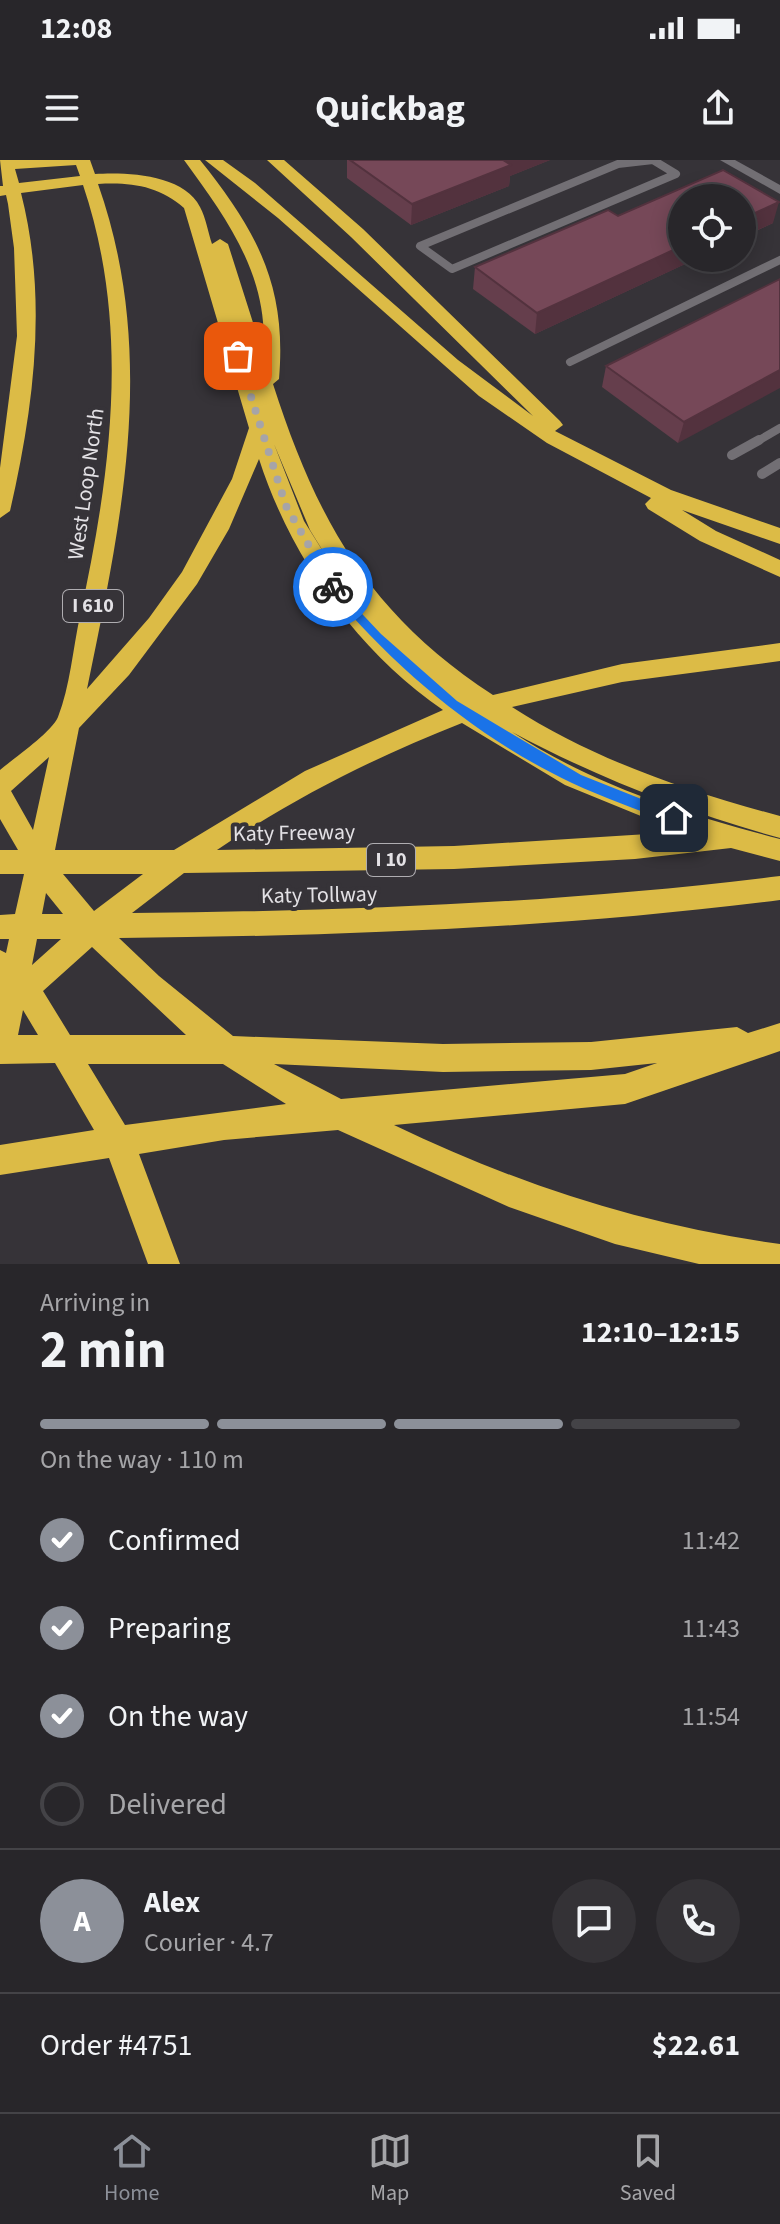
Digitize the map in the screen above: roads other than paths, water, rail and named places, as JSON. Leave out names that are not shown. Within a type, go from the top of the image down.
[{"type":"highway","points":[[0,511],[19,422],[28,320],[21,225],[5,160]]},
{"type":"highway","points":[[0,165],[80,160]]},
{"type":"highway","name":"West Loop North","points":[[0,1049],[111,519],[120,447],[124,370],[116,284],[103,222],[80,160]]},
{"type":"highway","points":[[0,785],[77,714],[159,621],[217,535],[254,449],[271,372],[265,283],[236,215],[192,160]]},
{"type":"highway","points":[[213,160],[261,195],[458,369],[519,416],[583,455],[683,503],[780,536]]},
{"type":"highway","points":[[275,160],[357,233],[583,451],[664,511],[780,569]]},
{"type":"highway","points":[[155,164],[186,178],[207,205],[296,473],[312,536],[363,591],[425,657],[469,692],[525,729],[659,792],[780,830]]},
{"type":"highway","points":[[0,191],[137,176],[171,185],[184,194],[192,206],[274,476],[312,536],[342,600],[377,637],[452,705],[498,735],[576,779],[649,809],[780,850]]},
{"type":"highway","points":[[0,1013],[94,926],[179,859],[267,801],[355,755],[446,718],[559,685],[617,673],[780,652]]},
{"type":"highway","points":[[0,795],[21,837],[63,893],[139,976],[198,1026],[266,1077],[448,1169],[575,1216],[736,1256],[780,1260]]},
{"type":"highway","name":"Katy Freeway","points":[[0,862],[433,860],[601,852],[780,830]]},
{"type":"highway","name":"Katy Tollway","points":[[0,927],[384,923],[627,908],[780,888]]},
{"type":"highway","points":[[0,963],[24,985],[120,1145],[164,1264]]},
{"type":"highway","points":[[0,1049],[301,1050],[458,1058],[591,1056],[779,1036]]},
{"type":"highway","points":[[0,1160],[224,1125],[625,1089],[779,1036]]},
{"type":"street","points":[[726,160],[779,188]]},
{"type":"lane","points":[[653,160],[676,174],[452,269],[420,246],[618,164],[653,160]]},
{"type":"lane","points":[[570,362],[780,260]]},
{"type":"lane","points":[[732,455],[780,428]]},
{"type":"lane","points":[[762,474],[780,463]]}]
